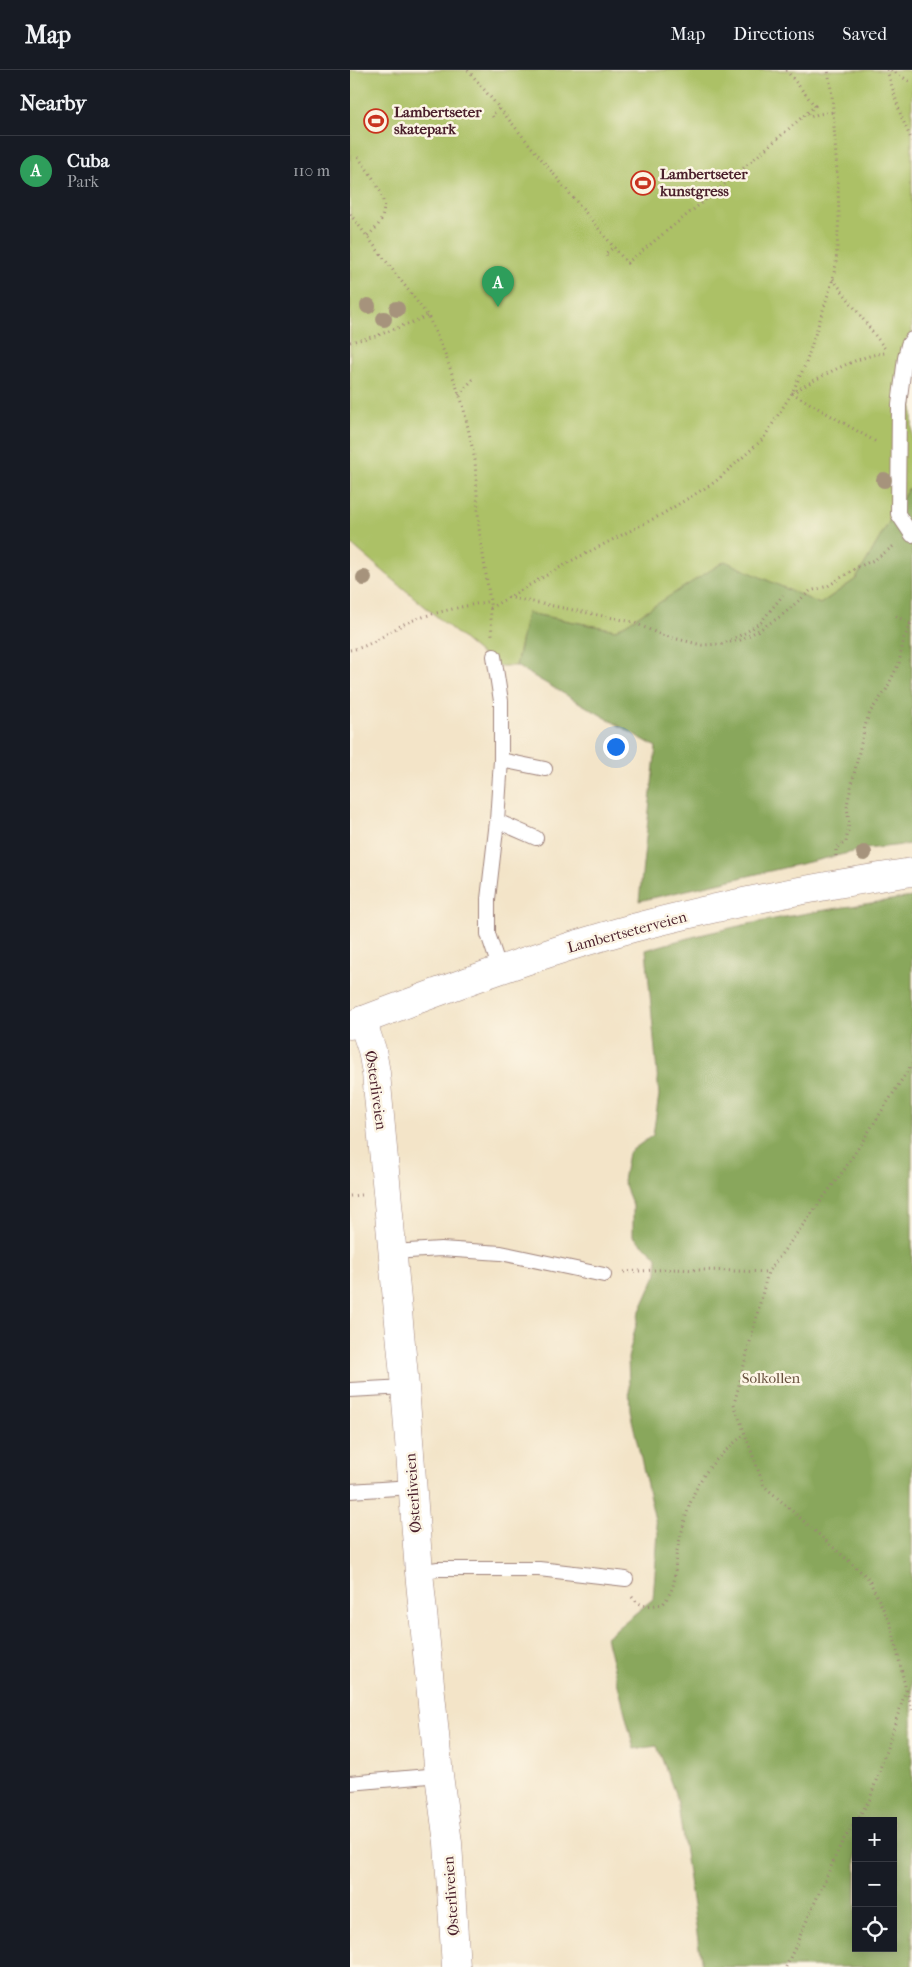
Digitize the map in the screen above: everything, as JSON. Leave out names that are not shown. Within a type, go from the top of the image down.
[{"type":"street","name":"Lambertseterveien","points":[[356,1023],[500,970],[633,928],[815,887],[912,872]]},
{"type":"street","name":"Østerliveien","points":[[356,1023],[372,1050],[376,1073],[405,1387],[419,1572],[439,1775],[448,1843],[456,1967]]},
{"type":"lane","points":[[911,535],[898,514],[899,405],[908,345],[912,339]]},
{"type":"lane","points":[[494,656],[501,701],[501,760],[497,821],[488,899],[488,934],[500,970]]},
{"type":"lane","points":[[501,760],[545,768]]},
{"type":"lane","points":[[497,821],[536,838]]},
{"type":"lane","points":[[392,1252],[441,1249],[501,1253],[604,1275]]},
{"type":"lane","points":[[350,1390],[405,1387]]},
{"type":"lane","points":[[350,1491],[412,1487]]},
{"type":"lane","points":[[419,1572],[438,1568],[539,1569],[626,1580]]},
{"type":"lane","points":[[350,1783],[439,1775]]},
{"type":"path","points":[[468,70],[627,263],[724,185],[815,106],[786,70]]},
{"type":"path","points":[[490,608],[571,561],[658,516],[715,482],[763,439],[792,393],[806,363],[833,279],[838,243],[839,216],[834,112],[828,70]]},
{"type":"path","points":[[887,70],[901,116],[912,141]]},
{"type":"path","points":[[891,70],[899,72],[912,83]]},
{"type":"path","points":[[493,117],[492,115],[500,108]]},
{"type":"path","points":[[808,114],[810,117],[834,112]]},
{"type":"path","points":[[358,157],[372,176],[384,198],[382,220],[377,229],[367,236]]},
{"type":"path","points":[[350,214],[428,316],[445,354],[459,395],[475,460],[479,528],[490,601],[494,656]]},
{"type":"path","points":[[607,256],[606,254],[614,247]]},
{"type":"path","points":[[792,393],[817,379],[875,354],[888,353],[833,279]]},
{"type":"path","points":[[350,342],[376,336],[428,316]]},
{"type":"path","points":[[459,395],[473,379]]},
{"type":"path","points":[[792,393],[899,455]]},
{"type":"path","points":[[727,642],[740,640],[759,630],[782,616],[810,591],[828,586],[856,568],[876,559],[911,535]]},
{"type":"path","points":[[507,597],[633,622],[662,635],[702,645],[722,644],[761,622],[783,595]]},
{"type":"path","points":[[350,650],[362,648],[391,630],[429,615],[490,601]]},
{"type":"path","points":[[837,864],[836,848],[846,842],[849,824],[847,805],[865,726],[870,712],[886,690],[898,663],[904,638],[911,623],[896,616]]},
{"type":"path","points":[[912,1064],[844,1170],[768,1272],[734,1404],[764,1486],[868,1578],[891,1625],[912,1710]]},
{"type":"path","points":[[641,1270],[768,1272]]},
{"type":"path","points":[[626,1580],[630,1594],[637,1604],[650,1607],[663,1604],[672,1592],[677,1573],[676,1557],[692,1497],[703,1474],[720,1454],[745,1434]]},
{"type":"path","points":[[859,1817],[870,1799],[906,1690]]},
{"type":"path","points":[[786,1967],[842,1842],[852,1827]]},
{"type":"green space","points":[[350,70],[907,70],[910,72],[912,70],[912,489],[908,489],[856,579],[820,604],[725,562],[616,630],[527,613],[516,666],[495,666],[350,543]]},
{"type":"green space","points":[[908,489],[912,489],[912,844],[866,849],[639,901],[656,747],[516,666],[527,613],[616,630],[725,561],[820,604],[856,579]]},
{"type":"green space","name":"Solkollen","points":[[912,897],[912,1967],[702,1967],[677,1799],[657,1746],[634,1749],[606,1637],[653,1599],[658,1533],[630,1411],[628,1358],[639,1313],[657,1273],[657,1257],[633,1236],[633,1206],[623,1181],[628,1153],[653,1135],[659,1095],[646,950],[712,932],[812,912]]},
{"type":"place","name":"Lambertseter skatepark","points":[[376,121]]},
{"type":"place","name":"Lambertseter kunstgress","points":[[643,183]]},
{"type":"place","name":"Cuba","points":[[498,307]]}]
